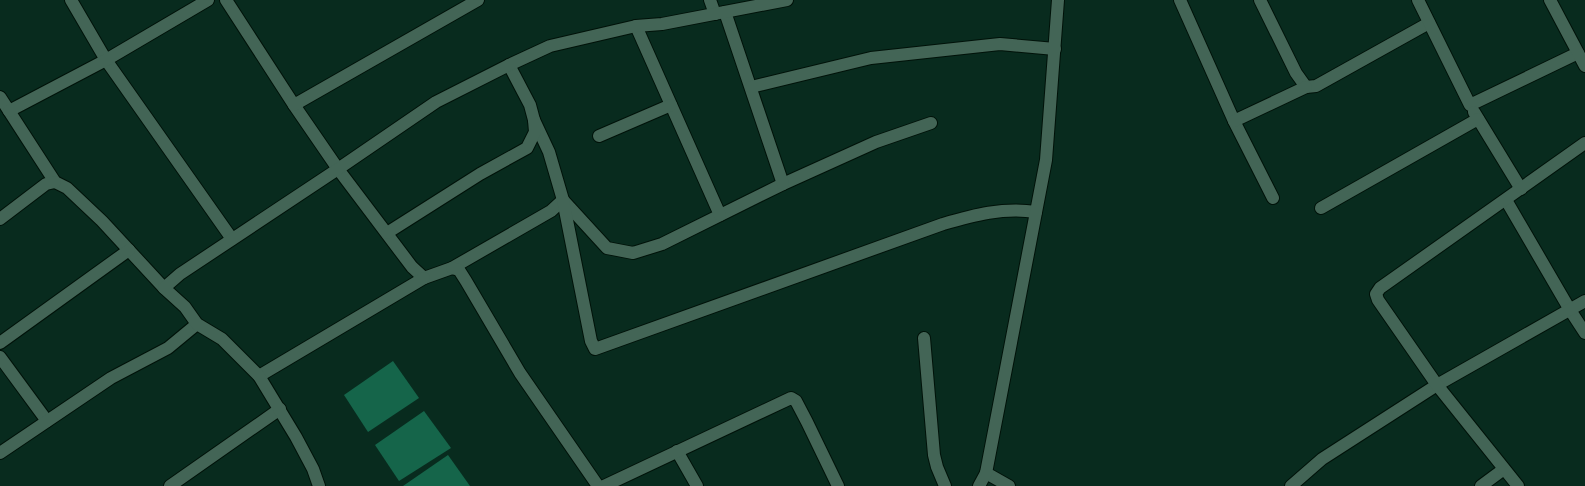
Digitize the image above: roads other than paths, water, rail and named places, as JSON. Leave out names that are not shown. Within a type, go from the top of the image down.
[{"type":"street","points":[[71,0],[106,60],[232,239]]},
{"type":"street","points":[[9,111],[106,60],[208,0]]},
{"type":"street","points":[[294,105],[478,0]]},
{"type":"street","points":[[710,0],[720,13],[751,87],[783,184]]},
{"type":"street","points":[[164,288],[180,274],[436,102],[509,64],[550,46],[636,26],[662,24],[787,0]]},
{"type":"street","points":[[979,486],[986,473],[1046,160],[1058,0]]},
{"type":"street","points":[[1180,0],[1234,121],[1273,198]]},
{"type":"street","points":[[1260,0],[1296,73],[1306,86]]},
{"type":"street","points":[[1418,0],[1470,106],[1521,189]]},
{"type":"street","points":[[1550,0],[1585,66]]},
{"type":"street","points":[[229,1],[294,105],[338,169],[412,267],[424,278]]},
{"type":"street","points":[[1234,121],[1306,86],[1316,86],[1429,23]]},
{"type":"street","points":[[636,26],[720,215]]},
{"type":"street","points":[[751,87],[872,58],[1000,44],[1055,49]]},
{"type":"street","points":[[1470,106],[1578,53]]},
{"type":"street","points":[[387,233],[480,174],[527,148],[535,132],[534,120],[530,105],[509,64]]},
{"type":"street","points":[[0,97],[55,182],[67,188],[102,221],[164,288],[185,307],[197,324],[222,338],[259,376],[280,409],[313,469],[319,486]]},
{"type":"street","points":[[599,136],[671,105]]},
{"type":"street","points":[[1321,208],[1478,119]]},
{"type":"street","points":[[534,120],[549,152],[563,200],[591,341],[595,349],[943,224],[972,215],[992,212],[1019,209],[1036,212]]},
{"type":"street","points":[[563,200],[607,248],[633,253],[662,244],[783,184],[876,142],[931,123]]},
{"type":"street","points":[[1518,486],[1437,385],[1378,300],[1376,294],[1380,288],[1585,143]]},
{"type":"street","points":[[0,219],[46,184],[55,182]]},
{"type":"street","points":[[259,376],[424,278],[452,268],[551,211],[563,200]]},
{"type":"street","points":[[1506,200],[1585,333]]},
{"type":"street","points":[[0,343],[129,250]]},
{"type":"street","points":[[452,268],[459,270],[520,374],[598,486]]},
{"type":"street","points":[[1291,486],[1322,459],[1437,385],[1585,301]]},
{"type":"street","points":[[0,453],[111,378],[168,348],[197,324]]},
{"type":"street","points":[[924,338],[934,455],[945,486]]},
{"type":"street","points":[[0,357],[47,421]]},
{"type":"street","points":[[604,486],[791,398],[796,401],[838,486]]},
{"type":"street","points":[[170,486],[280,409]]},
{"type":"street","points":[[677,451],[697,486]]},
{"type":"street","points":[[1481,486],[1504,469]]},
{"type":"street","points":[[986,473],[1010,486]]}]
